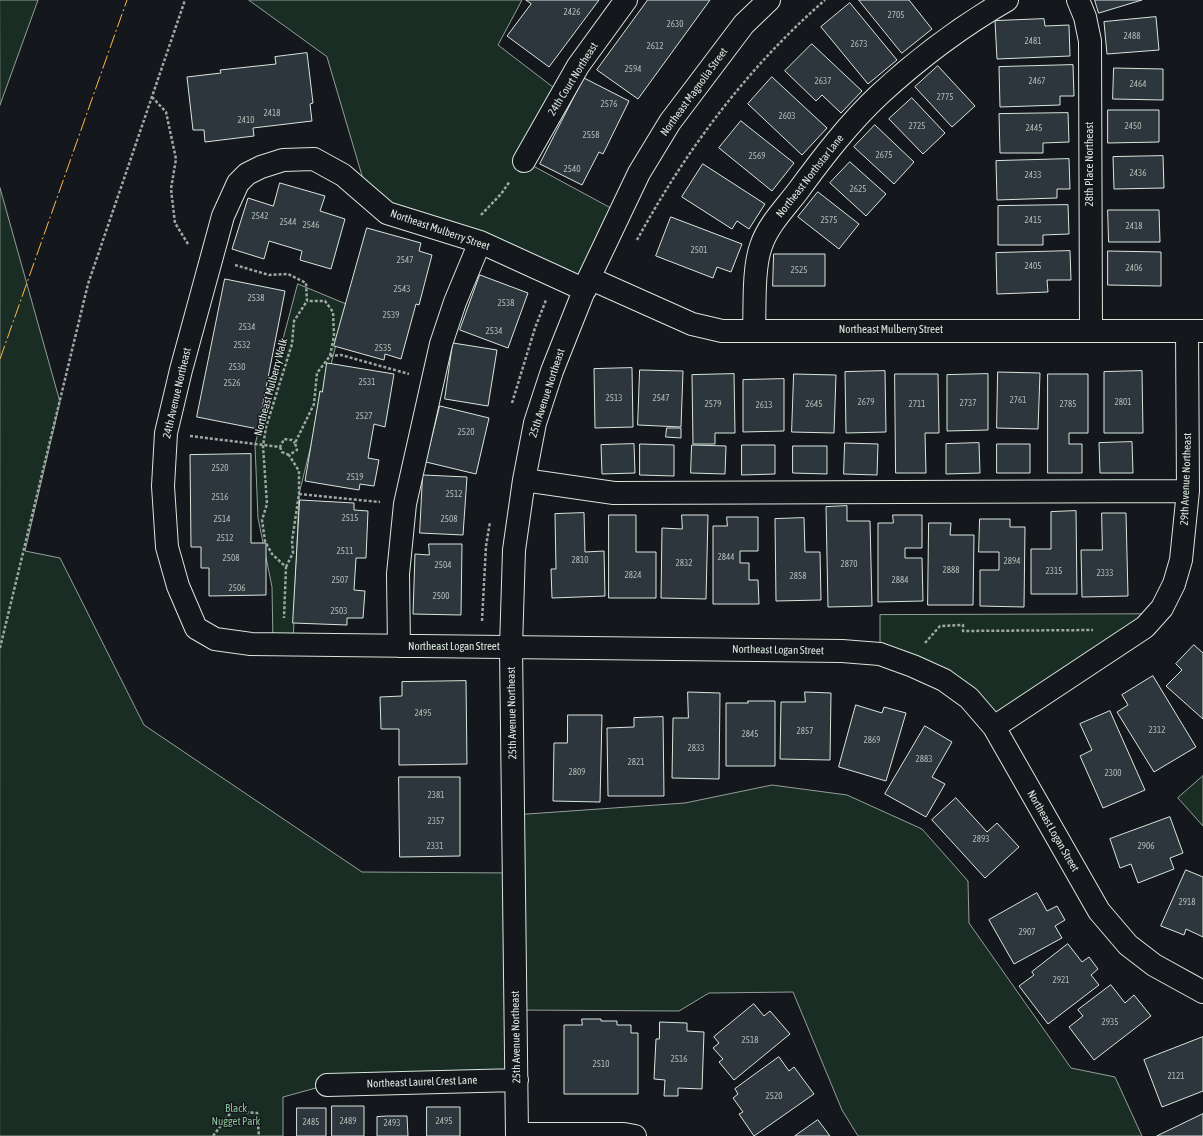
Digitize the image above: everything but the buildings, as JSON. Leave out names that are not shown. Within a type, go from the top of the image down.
[{"type":"street","name":"24th Court Northeast","points":[[524,161],[578,66],[626,0]]},
{"type":"street","name":"Northeast Magnolia Street","points":[[587,284],[639,173],[670,122],[744,24],[769,0]]},
{"type":"street","name":"Northeast Northstar Lane","points":[[754,330],[757,261],[760,246],[768,230],[828,150],[880,94],[940,45],[989,10],[1007,0]]},
{"type":"street","name":"28th Place Northeast","points":[[1078,0],[1085,18],[1090,41],[1091,330]]},
{"type":"street","name":"Northeast Mulberry Street","points":[[238,183],[247,174],[261,167],[284,160],[314,159],[343,175],[387,213],[480,242],[692,324],[722,331],[1195,331]]},
{"type":"street","name":"24th Avenue Northeast","points":[[196,628],[178,586],[167,547],[163,486],[166,433],[181,370],[223,216],[238,183]]},
{"type":"street","points":[[399,646],[398,574],[405,504],[432,381],[455,302],[480,242]]},
{"type":"street","name":"25th Avenue Northeast","points":[[517,1135],[511,647],[514,550],[524,480],[535,423],[552,371],[587,284]]},
{"type":"street","name":"29th Avenue Northeast","points":[[994,727],[1145,627],[1162,608],[1174,584],[1181,560],[1188,491],[1195,331]]},
{"type":"street","points":[[524,480],[614,493],[1188,491]]},
{"type":"street","name":"Northeast Logan Street","points":[[196,628],[215,639],[240,644],[842,651],[880,654],[944,680],[969,698],[994,727],[1099,911],[1128,945],[1154,965],[1203,992]]},
{"type":"street","name":"Northeast Laurel Crest Lane","points":[[327,1085],[517,1080]]},
{"type":"street","points":[[517,1135],[624,1134],[635,1136]]},
{"type":"path","points":[[0,648],[88,284],[185,0]]},
{"type":"path","points":[[634,246],[669,184],[698,139],[728,101],[776,48],[825,0]]},
{"type":"path","points":[[152,97],[166,112],[176,159],[171,188],[175,223],[190,248],[212,258],[269,276],[288,274],[306,283],[307,301],[325,301],[333,312],[334,336],[330,356],[317,373],[314,404],[295,443]]},
{"type":"path","points":[[478,217],[484,214],[501,194],[524,161]]},
{"type":"path","points":[[511,409],[535,328],[547,297]]},
{"type":"path","name":"Northeast Mulberry Walk","points":[[286,567],[272,554],[265,541],[262,520],[267,504],[263,446],[266,427],[292,344],[294,322],[307,301]]},
{"type":"path","points":[[330,356],[341,355],[432,381]]},
{"type":"path","points":[[166,433],[263,446],[280,446]]},
{"type":"path","points":[[284,645],[286,567],[293,553],[292,541],[299,494],[299,471],[288,455],[282,452],[280,446],[284,439],[292,440],[295,443],[297,450],[288,455]]},
{"type":"path","points":[[299,494],[405,504]]},
{"type":"path","points":[[482,624],[486,546],[491,517]]},
{"type":"path","points":[[924,645],[940,626],[963,626],[963,631],[1093,630]]},
{"type":"path","points":[[213,1136],[232,1111],[257,1113],[259,1136]]},
{"type":"green space","points":[[0,0],[38,0],[0,105]]},
{"type":"green space","points":[[249,0],[522,0],[498,45],[562,94],[524,161],[620,213],[585,290],[368,196],[327,57]]},
{"type":"green space","name":"Black Nugget Park","points":[[0,188],[60,402],[25,551],[60,558],[144,725],[362,872],[514,873],[513,815],[685,803],[772,785],[847,795],[922,829],[968,881],[969,923],[1071,1068],[1115,1077],[1142,1136],[858,1136],[842,1110],[793,992],[709,993],[679,1011],[516,1010],[517,1080],[327,1085],[283,1097],[283,1136],[0,1136]]},
{"type":"green space","points":[[298,284],[346,304],[299,494],[293,645],[273,645],[272,587],[258,518],[255,445]]},
{"type":"green space","points":[[1156,614],[994,727],[969,698],[880,654],[880,615]]},
{"type":"green space","points":[[1203,776],[1203,826],[1178,798]]},
{"type":"power","points":[[0,359],[127,0]]}]
